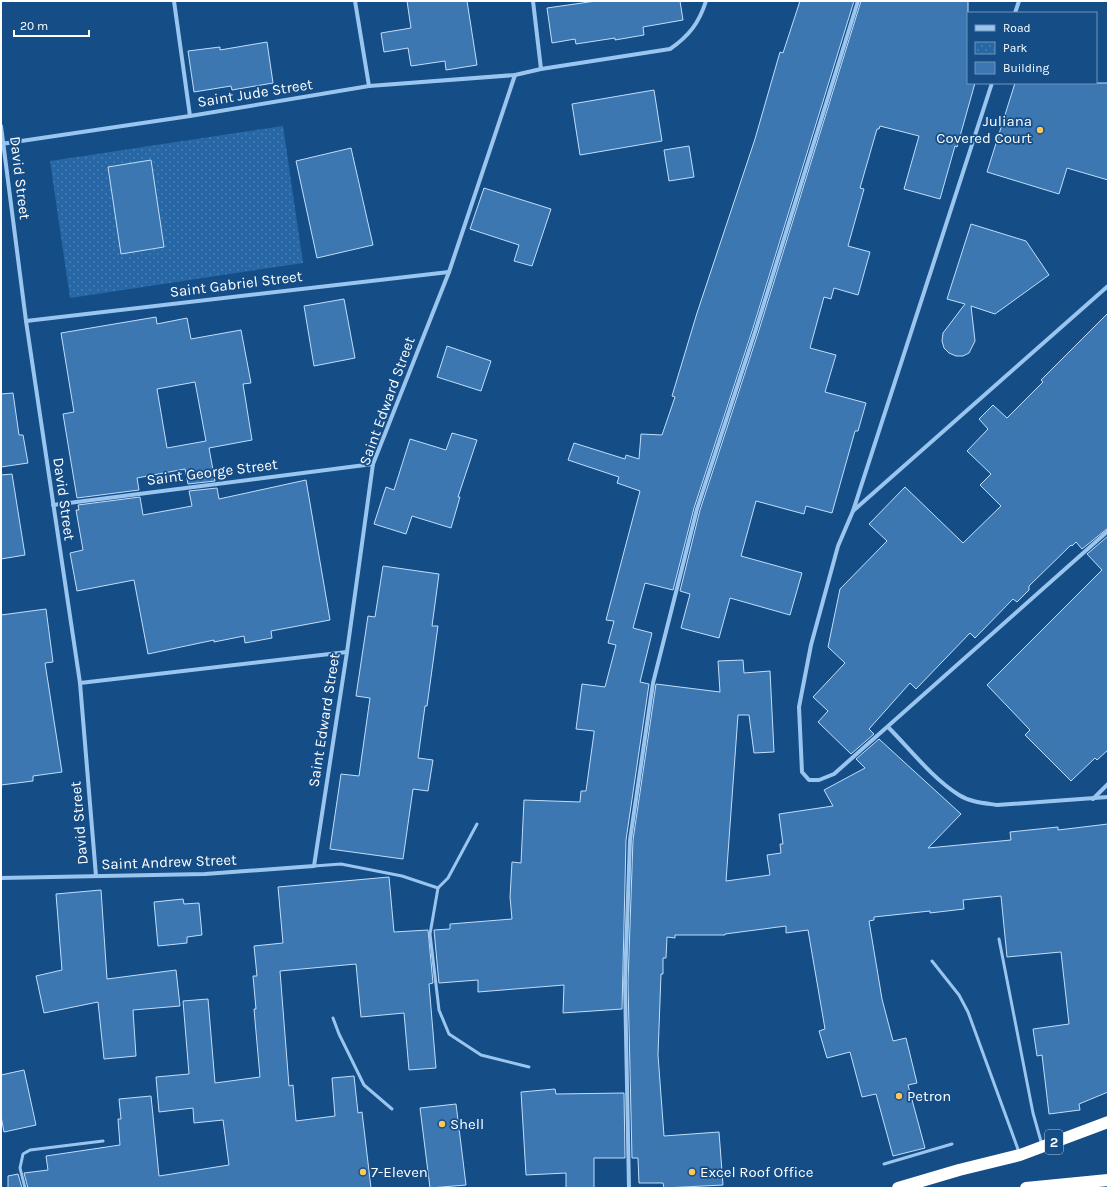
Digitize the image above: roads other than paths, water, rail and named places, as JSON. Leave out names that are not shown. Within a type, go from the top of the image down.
[{"type":"highway","name":"2","points":[[898,1188],[1020,1154],[1108,1122]]},
{"type":"highway","points":[[1026,1188],[1108,1180]]},
{"type":"street","points":[[174,1],[190,116]]},
{"type":"street","points":[[356,1],[369,86]]},
{"type":"street","points":[[532,1],[541,69]]},
{"type":"street","name":"Saint Jude Street","points":[[2,144],[190,116],[369,86],[515,75],[541,69],[670,49],[687,37],[702,14],[706,1]]},
{"type":"street","points":[[629,1188],[624,982],[630,840],[653,683],[697,510],[759,322],[858,1]]},
{"type":"street","points":[[1015,12],[1018,1]]},
{"type":"street","name":"Saint Edward Street","points":[[314,866],[374,464],[449,272],[515,75]]},
{"type":"street","points":[[992,84],[853,511],[838,546],[811,645],[799,707],[802,772],[809,780],[819,780],[834,774],[1108,531]]},
{"type":"street","name":"David Street","points":[[1,126],[2,144],[26,320],[80,683],[96,876]]},
{"type":"street","name":"Saint Gabriel Street","points":[[26,320],[449,272]]},
{"type":"street","points":[[853,511],[1108,286]]},
{"type":"street","name":"Saint George Street","points":[[53,505],[374,464]]},
{"type":"street","points":[[80,683],[347,652]]},
{"type":"street","points":[[888,726],[936,776],[959,795],[979,802],[997,805],[1108,797]]},
{"type":"street","points":[[1092,799],[1108,784]]},
{"type":"street","name":"Saint Andrew Street","points":[[1,878],[205,874],[314,866]]},
{"type":"lane","points":[[477,824],[448,878],[438,888],[430,934],[439,1010],[449,1034],[481,1055],[529,1067]]},
{"type":"lane","points":[[314,866],[341,864],[402,876],[438,888]]},
{"type":"lane","points":[[999,939],[1033,1113],[1043,1146]]},
{"type":"lane","points":[[932,961],[959,994],[968,1012],[1020,1154]]},
{"type":"lane","points":[[333,1018],[339,1034],[364,1085],[392,1109]]},
{"type":"lane","points":[[25,1188],[20,1168],[23,1154],[30,1150],[103,1141]]},
{"type":"lane","points":[[884,1164],[952,1144]]},
{"type":"place","name":"Juliana Covered Court","points":[[1040,130]]},
{"type":"place","name":"Petron","points":[[899,1096]]},
{"type":"place","name":"Shell","points":[[442,1124]]},
{"type":"place","name":"7-Eleven","points":[[363,1172]]},
{"type":"place","name":"Excel Roof Office","points":[[692,1172]]}]
